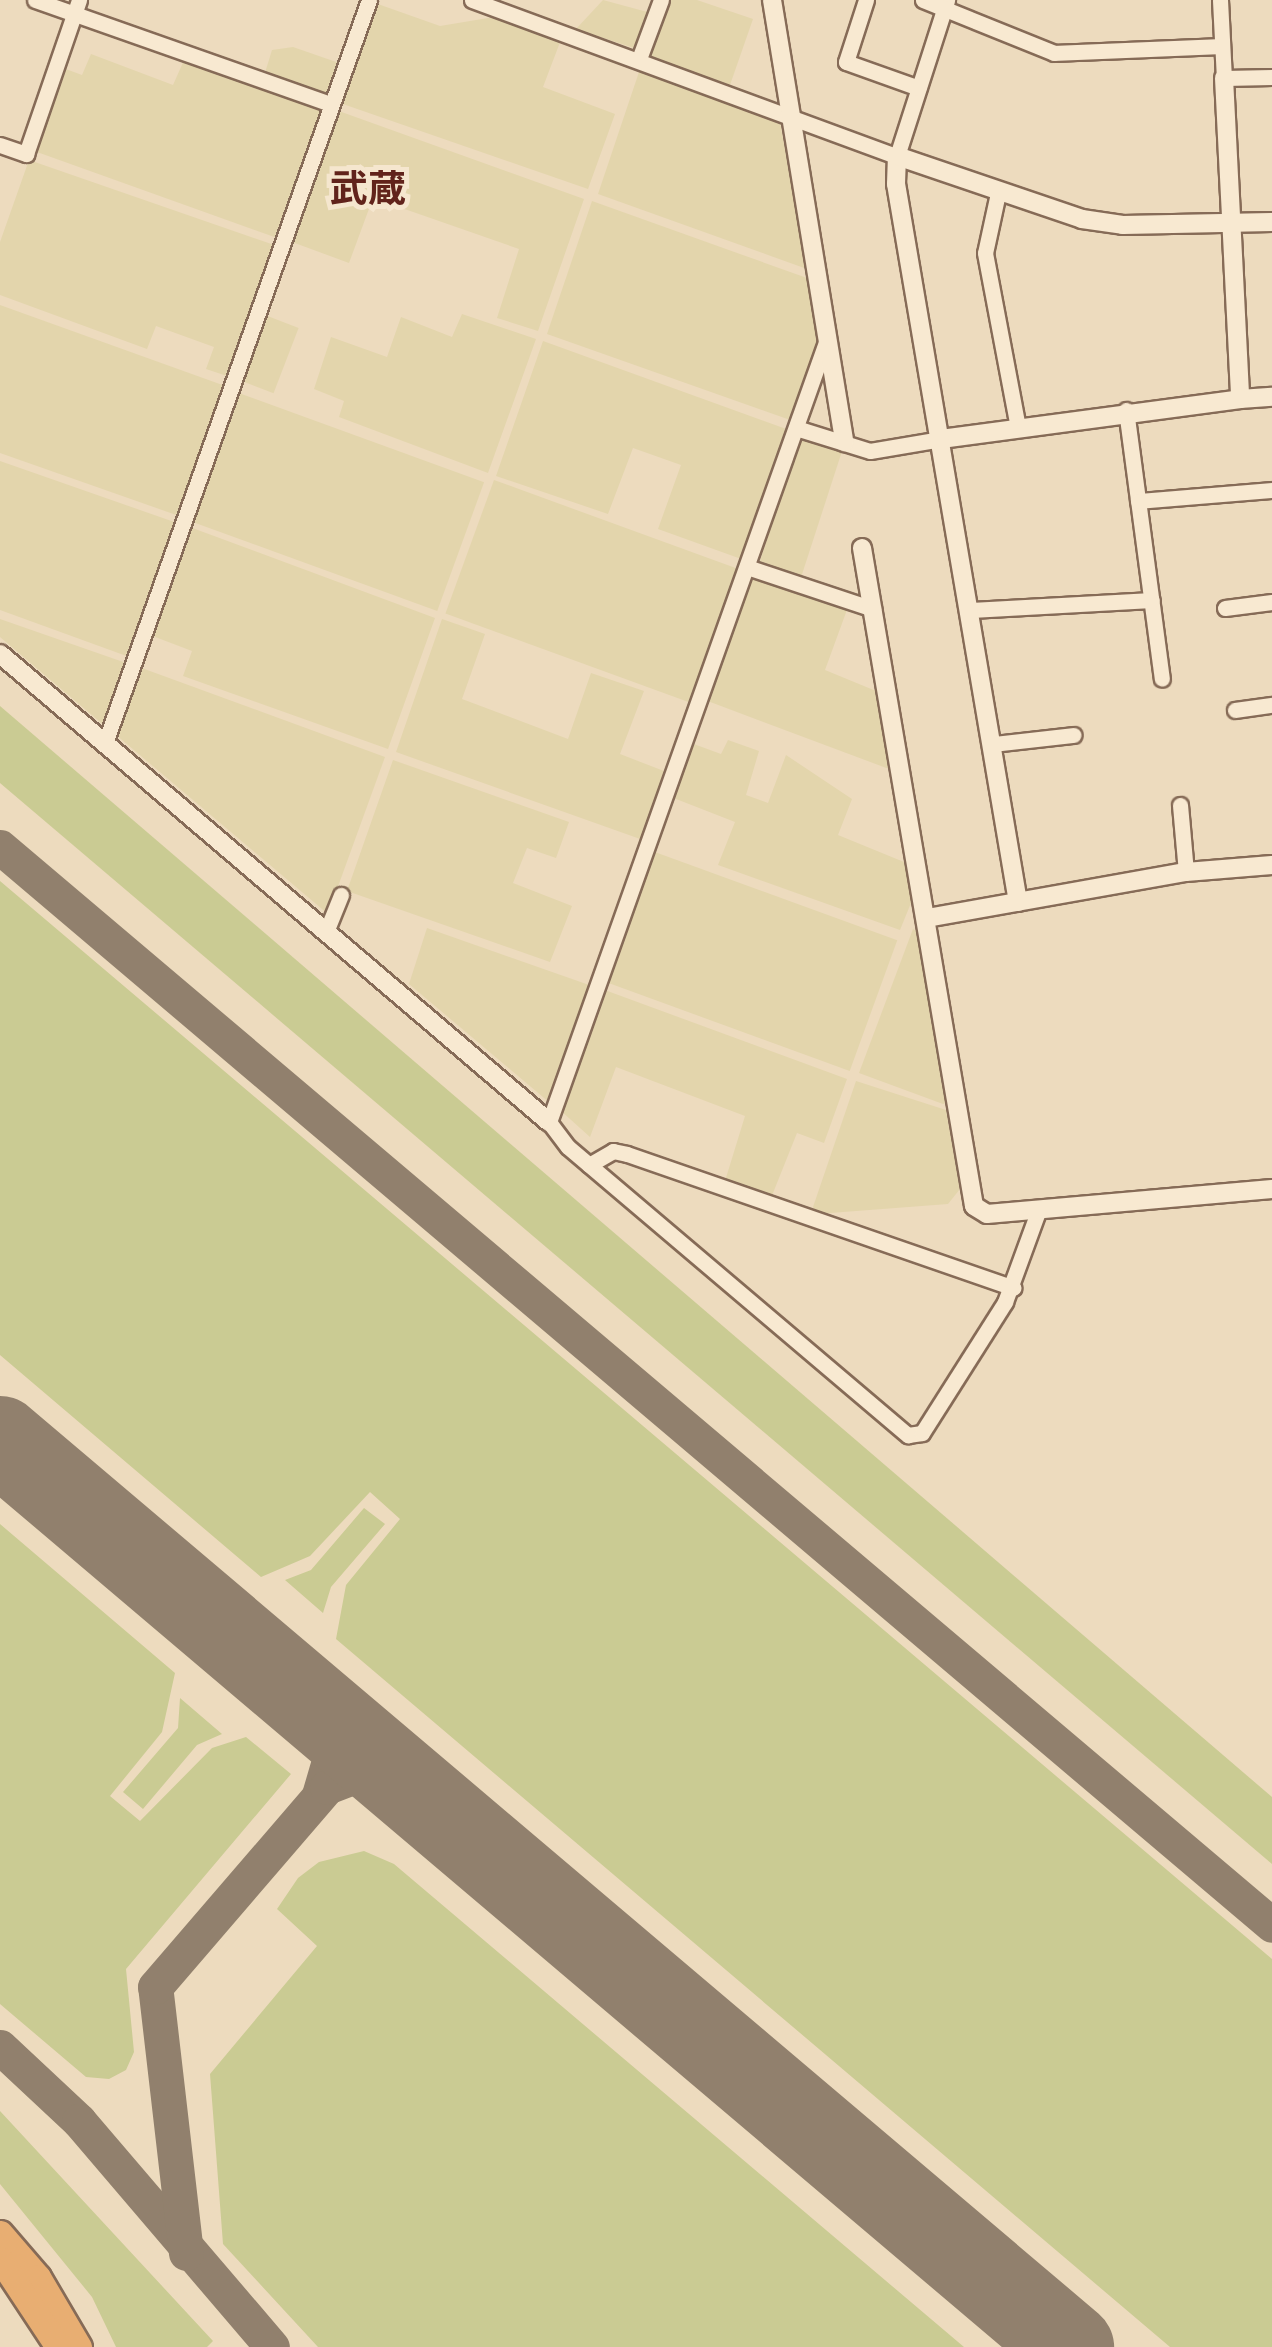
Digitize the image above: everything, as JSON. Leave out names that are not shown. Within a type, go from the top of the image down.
[{"type":"highway","points":[[0,2233],[38,2277],[80,2347]]},
{"type":"highway","points":[[0,2259],[58,2347]]},
{"type":"street","points":[[34,0],[76,7],[331,104]]},
{"type":"street","points":[[105,742],[369,0]]},
{"type":"street","points":[[472,0],[998,193],[1124,225],[1272,222]]},
{"type":"street","points":[[639,59],[661,0]]},
{"type":"street","points":[[772,0],[844,442]]},
{"type":"street","points":[[866,0],[846,62],[919,88]]},
{"type":"street","points":[[922,0],[946,4],[1054,52],[1221,46]]},
{"type":"street","points":[[1220,0],[1228,224],[1240,399]]},
{"type":"street","points":[[946,4],[897,156],[896,184],[1018,902]]},
{"type":"street","points":[[0,145],[26,154],[76,7]]},
{"type":"street","points":[[1224,78],[1272,77]]},
{"type":"street","points":[[998,193],[985,253],[1018,428]]},
{"type":"street","points":[[549,1122],[828,337]]},
{"type":"street","points":[[796,428],[870,450],[1126,410],[1272,396]]},
{"type":"street","points":[[1126,410],[1162,678]]},
{"type":"street","points":[[1138,501],[1272,490]]},
{"type":"street","points":[[862,548],[974,1206],[986,1214],[1272,1189]]},
{"type":"street","points":[[747,568],[873,609]]},
{"type":"street","points":[[971,610],[1152,600]]},
{"type":"street","points":[[1225,608],[1272,602]]},
{"type":"street","points":[[0,654],[549,1122],[648,1216],[908,1435],[922,1433],[1012,1288],[1039,1209]]},
{"type":"street","points":[[1236,710],[1272,706]]},
{"type":"street","points":[[993,744],[1073,735]]},
{"type":"street","points":[[1180,805],[1186,872]]},
{"type":"street","points":[[926,918],[1186,872],[1272,865]]},
{"type":"street","points":[[326,932],[341,895]]},
{"type":"street","points":[[593,1163],[613,1152],[627,1154],[1012,1288]]},
{"type":"shaded area","points":[[603,0],[651,13],[637,49],[576,29]]},
{"type":"shaded area","points":[[666,0],[697,0],[753,19],[730,85],[646,55]]},
{"type":"shaded area","points":[[375,3],[440,26],[500,16],[562,37],[543,87],[615,114],[588,189],[340,103]]},
{"type":"shaded area","points":[[293,47],[342,64],[331,95],[264,76],[272,50]]},
{"type":"shaded area","points":[[91,54],[173,85],[185,58],[325,108],[280,239],[37,152],[63,68],[82,75]]},
{"type":"shaded area","points":[[642,63],[778,112],[807,269],[598,194]]},
{"type":"shaded area","points":[[336,110],[584,199],[538,331],[497,318],[519,249],[373,198],[349,263],[292,242]]},
{"type":"shaded area","points":[[29,160],[280,247],[230,377],[206,369],[214,347],[156,326],[147,349],[0,295],[0,242]]},
{"type":"shaded area","points":[[592,201],[807,278],[818,349],[793,421],[547,334]]},
{"type":"shaded area","points":[[0,305],[228,387],[182,517],[0,453]]},
{"type":"shaded area","points":[[462,314],[536,339],[488,473],[339,417],[344,401],[314,389],[331,337],[387,357],[401,317],[452,337]]},
{"type":"shaded area","points":[[265,315],[299,328],[274,393],[240,380]]},
{"type":"shaded area","points":[[543,341],[789,430],[744,560],[658,529],[681,465],[633,448],[608,514],[496,476]]},
{"type":"shaded area","points":[[236,392],[484,482],[437,611],[189,521]]},
{"type":"shaded area","points":[[801,435],[843,449],[801,579],[759,565]]},
{"type":"shaded area","points":[[0,461],[180,524],[132,658],[0,610]]},
{"type":"shaded area","points":[[494,480],[741,570],[693,703],[445,613]]},
{"type":"shaded area","points":[[187,526],[435,618],[388,749],[183,676],[192,651],[150,635]]},
{"type":"shaded area","points":[[750,573],[848,607],[825,670],[876,691],[889,769],[705,700]]},
{"type":"shaded area","points":[[0,619],[129,664],[106,727],[0,637]]},
{"type":"shaded area","points":[[442,619],[485,634],[462,699],[568,739],[591,673],[644,691],[620,754],[669,773],[643,840],[396,752]]},
{"type":"shaded area","points":[[139,667],[385,757],[328,914],[115,734]]},
{"type":"shaded area","points":[[728,740],[759,751],[746,795],[768,803],[786,755],[852,799],[838,835],[904,862],[913,898],[900,930],[718,865],[735,822],[671,797],[691,743],[721,754]]},
{"type":"shaded area","points":[[393,760],[569,822],[556,858],[527,848],[513,883],[572,906],[550,962],[347,891]]},
{"type":"shaded area","points":[[652,851],[897,940],[850,1071],[604,982]]},
{"type":"shaded area","points":[[427,928],[592,986],[550,1103],[409,984]]},
{"type":"shaded area","points":[[913,929],[919,933],[949,1102],[943,1104],[859,1073]]},
{"type":"shaded area","points":[[602,989],[847,1079],[824,1143],[797,1133],[771,1198],[725,1181],[745,1116],[616,1067],[590,1137],[560,1110]]},
{"type":"shaded area","points":[[856,1081],[946,1110],[960,1189],[948,1204],[817,1214],[813,1207]]},
{"type":"green space","points":[[0,706],[1272,1797],[1272,1864],[0,783]]},
{"type":"green space","points":[[0,881],[1272,1959],[1272,2347],[1170,2347],[336,1639],[346,1585],[400,1519],[370,1492],[310,1556],[261,1577],[0,1355]]},
{"type":"green space","points":[[364,1508],[385,1524],[331,1587],[323,1613],[285,1580],[311,1570]]},
{"type":"green space","points":[[0,1524],[175,1673],[162,1732],[110,1796],[140,1821],[212,1748],[246,1737],[291,1774],[126,1969],[134,2052],[126,2070],[109,2079],[86,2077],[0,2004]]},
{"type":"green space","points":[[180,1698],[222,1734],[197,1745],[143,1809],[123,1792],[178,1728]]},
{"type":"green space","points":[[364,1851],[394,1864],[964,2347],[318,2347],[223,2244],[210,2074],[317,1946],[277,1909],[298,1878],[319,1862]]},
{"type":"green space","points":[[0,2111],[213,2341],[207,2347],[116,2347],[92,2297],[0,2184]]},
{"type":"taxiway","points":[[0,847],[1272,1925]]},
{"type":"taxiway","points":[[319,1795],[333,1747],[322,1713]]},
{"type":"taxiway","points":[[186,2253],[155,1987],[327,1787],[363,1773],[403,1781]]},
{"type":"taxiway","points":[[0,2047],[79,2121],[272,2347]]},
{"type":"runway","points":[[0,1440],[1070,2347]]},
{"type":"district","name":"武蔵","points":[[368,192]]}]
